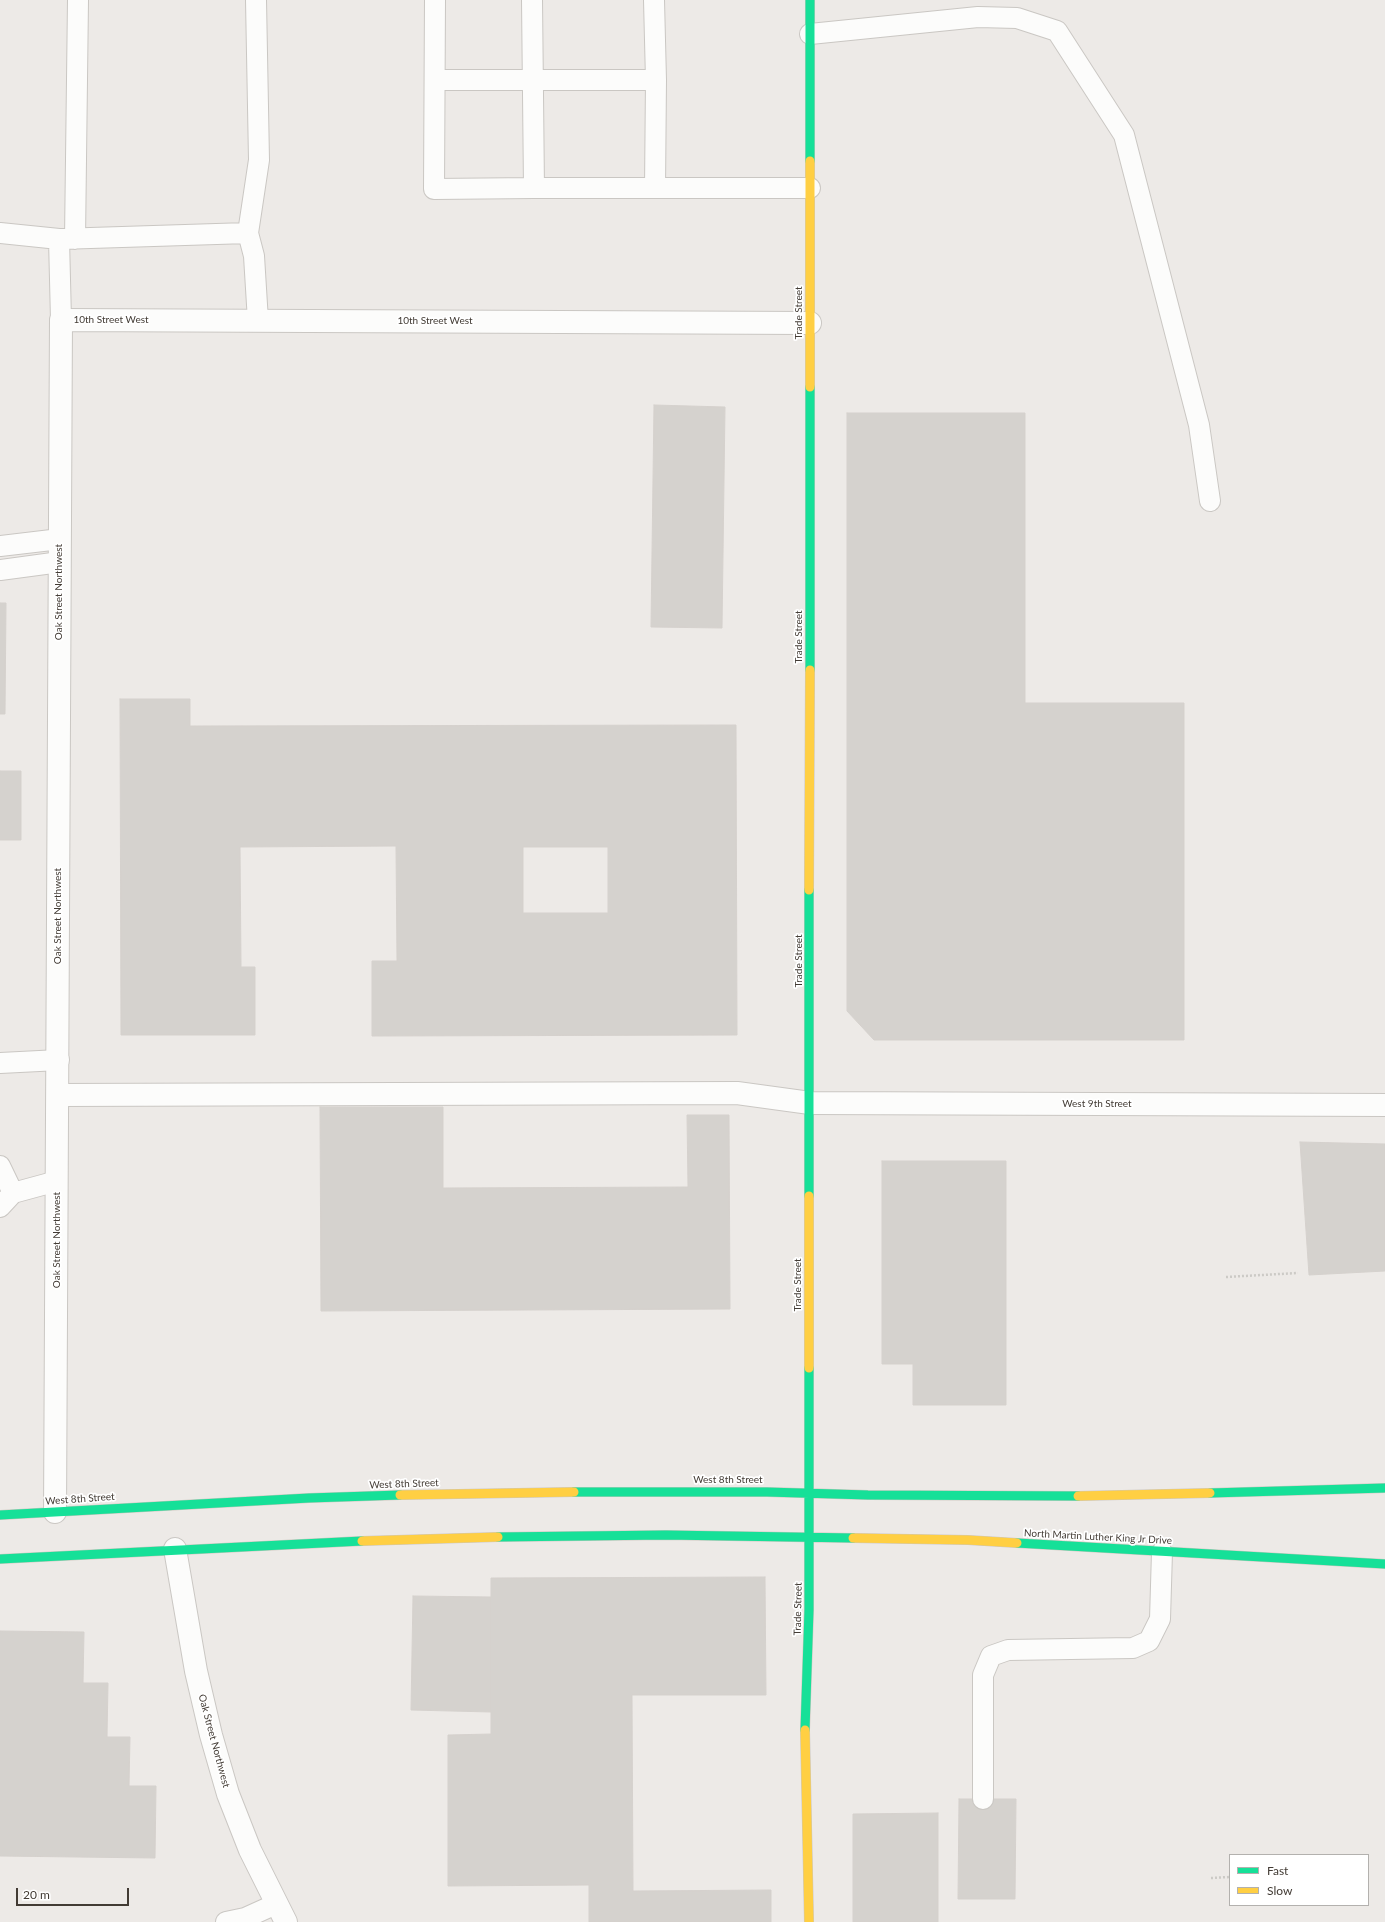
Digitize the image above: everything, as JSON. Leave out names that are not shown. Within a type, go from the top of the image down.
[{"type":"main road","name":"Trade Street","points":[[809,1922],[804,1749],[809,1610],[810,0]]},
{"type":"main road","points":[[809,1494],[1054,1497],[1385,1488]]},
{"type":"main road","name":"West 8th Street","points":[[0,1514],[309,1498],[525,1492],[760,1492],[809,1494]]},
{"type":"main road","points":[[0,1559],[310,1542],[543,1536],[666,1535],[809,1538]]},
{"type":"main road","name":"North Martin Luther King Jr Drive","points":[[809,1538],[968,1540],[1385,1564]]},
{"type":"street","name":"10th Street West","points":[[60,320],[810,323]]},
{"type":"street","name":"Oak Street Northwest","points":[[56,1512],[60,320]]},
{"type":"street","name":"West 9th Street","points":[[58,1095],[738,1093],[810,1103],[1385,1104]]},
{"type":"street","name":"Oak Street Northwest","points":[[175,1549],[196,1672],[211,1735],[228,1794],[250,1850],[281,1913]]},
{"type":"lane","points":[[60,320],[67,239],[78,0]]},
{"type":"lane","points":[[256,0],[259,160],[248,233],[254,256],[258,321]]},
{"type":"lane","points":[[435,0],[434,189],[810,188]]},
{"type":"lane","points":[[532,0],[534,188]]},
{"type":"lane","points":[[654,0],[656,80],[655,188]]},
{"type":"lane","points":[[810,34],[978,17],[1017,18],[1057,31],[1124,135],[1199,425],[1210,501]]},
{"type":"lane","points":[[435,80],[656,80]]},
{"type":"lane","points":[[0,233],[67,239],[248,233]]},
{"type":"lane","points":[[0,546],[60,539]]},
{"type":"lane","points":[[0,570],[60,562]]},
{"type":"lane","points":[[0,1063],[58,1060]]},
{"type":"lane","points":[[0,1166],[7,1200],[57,1181]]},
{"type":"lane","points":[[983,1799],[983,1675],[991,1656],[1008,1650],[1133,1648],[1149,1641],[1160,1619],[1162,1552]]},
{"type":"lane","points":[[226,1922],[281,1913]]},
{"type":"path","points":[[1226,1277],[1298,1274]]},
{"type":"path","points":[[1212,1878],[1229,1877]]},
{"type":"building","points":[[654,405],[725,407],[722,628],[651,627]]},
{"type":"building","points":[[847,413],[1025,413],[1025,703],[1184,703],[1184,1040],[874,1040],[847,1011]]},
{"type":"building","points":[[0,603],[6,603],[5,714],[0,714]]},
{"type":"building","points":[[120,699],[190,699],[190,726],[736,725],[737,1035],[372,1036],[372,961],[397,961],[396,846],[240,847],[241,967],[255,967],[255,1035],[121,1035]],"holes":[[[523,847],[608,847],[608,913],[523,913]]]},
{"type":"building","points":[[0,771],[21,771],[21,840],[0,840]]},
{"type":"building","points":[[320,1107],[443,1107],[443,1188],[688,1187],[687,1115],[729,1115],[730,1309],[321,1311]]},
{"type":"building","points":[[1300,1142],[1385,1144],[1385,1271],[1309,1275]]},
{"type":"building","points":[[882,1161],[1006,1161],[1006,1405],[913,1405],[913,1364],[882,1364]]},
{"type":"building","points":[[765,1577],[766,1695],[632,1695],[633,1891],[771,1890],[771,1922],[589,1922],[589,1885],[448,1886],[448,1735],[491,1734],[491,1578]]},
{"type":"building","points":[[413,1596],[491,1597],[491,1712],[411,1710]]},
{"type":"building","points":[[0,1631],[84,1632],[83,1683],[108,1683],[107,1737],[130,1737],[129,1786],[156,1786],[155,1858],[0,1856]]},
{"type":"building","points":[[959,1799],[1016,1799],[1015,1899],[958,1899]]},
{"type":"building","points":[[938,1813],[938,1922],[853,1922],[853,1814]]},
{"type":"traffic: fast","points":[[810,0],[810,161]]},
{"type":"traffic: fast","points":[[810,387],[810,670]]},
{"type":"traffic: fast","points":[[809,890],[809,1196]]},
{"type":"traffic: fast","points":[[805,1730],[809,1610],[809,1368]]},
{"type":"traffic: fast","points":[[1210,1493],[1385,1488]]},
{"type":"traffic: fast","points":[[574,1492],[767,1492],[868,1495],[1078,1496]]},
{"type":"traffic: fast","points":[[0,1515],[309,1498],[400,1495]]},
{"type":"traffic: fast","points":[[498,1537],[666,1535],[853,1538]]},
{"type":"traffic: fast","points":[[0,1559],[362,1541]]},
{"type":"traffic: fast","points":[[1017,1543],[1385,1564]]},
{"type":"traffic: slow","points":[[810,161],[810,387]]},
{"type":"traffic: slow","points":[[809,890],[810,670]]},
{"type":"traffic: slow","points":[[809,1196],[809,1368]]},
{"type":"traffic: slow","points":[[400,1495],[574,1492]]},
{"type":"traffic: slow","points":[[1078,1496],[1210,1493]]},
{"type":"traffic: slow","points":[[362,1541],[498,1537]]},
{"type":"traffic: slow","points":[[853,1538],[968,1540],[1017,1543]]},
{"type":"traffic: slow","points":[[805,1730],[809,1922]]}]
